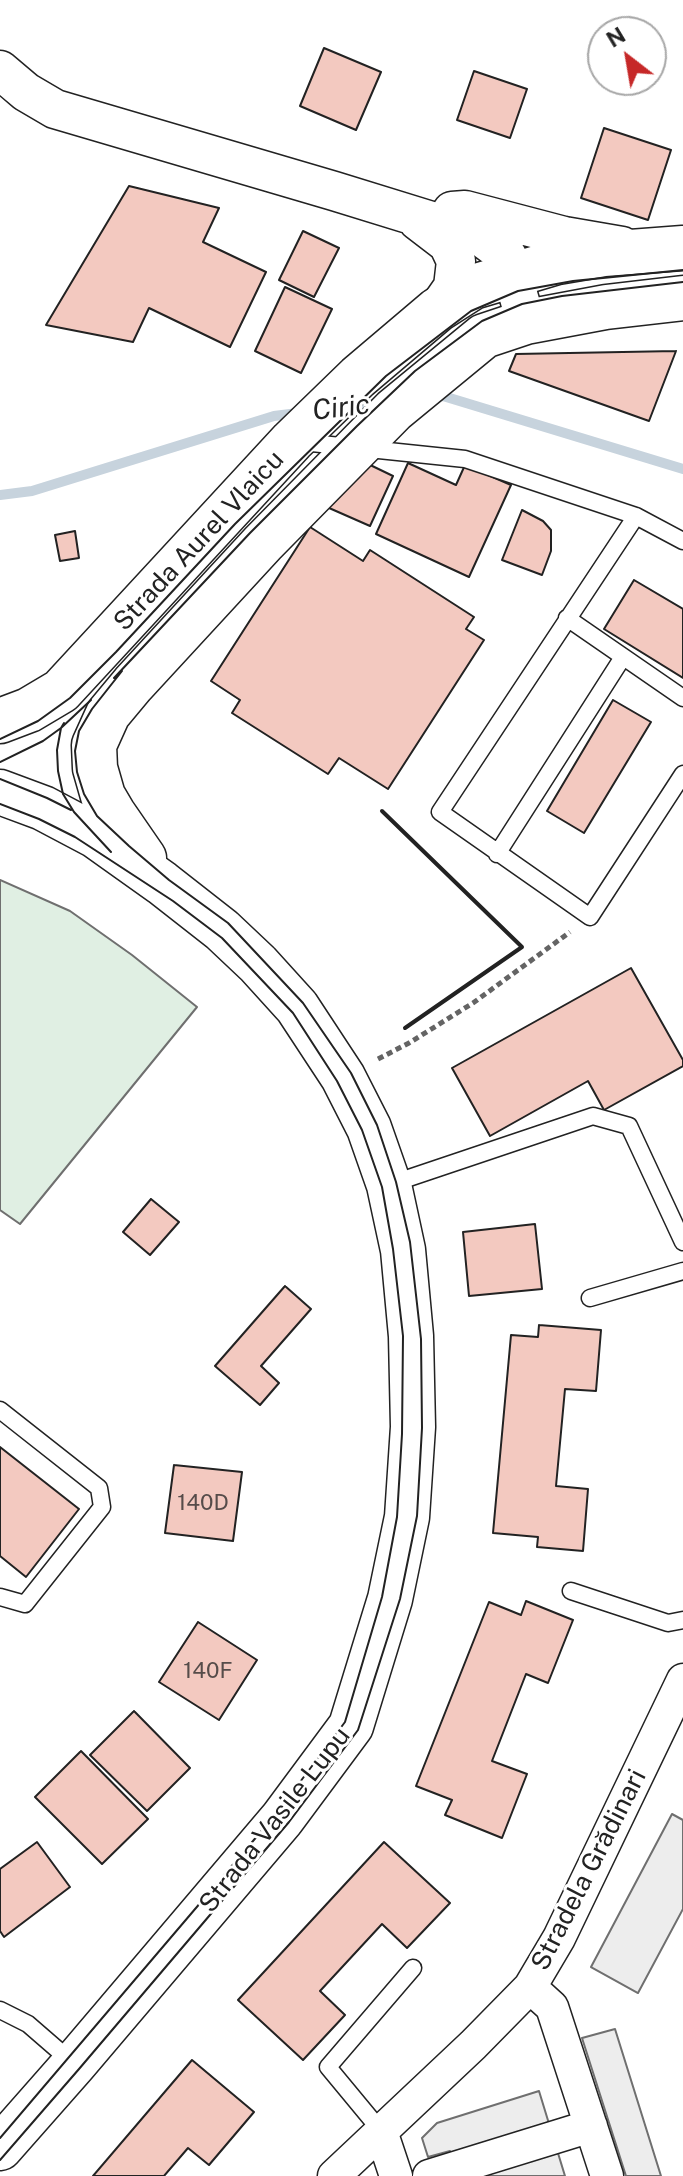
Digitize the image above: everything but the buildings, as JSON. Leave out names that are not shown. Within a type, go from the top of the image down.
[{"type":"main road","name":"Strada Aurel Vlaicu","points":[[0,721],[29,710],[61,691],[292,441],[358,377],[437,310],[473,287],[568,260],[668,250]]},
{"type":"main road","name":"Strada Aurel Vlaicu","points":[[162,883],[103,796],[95,768],[94,745],[108,714],[133,684],[263,543],[394,410],[484,336],[526,322],[606,307],[683,298]]},
{"type":"main road","name":"Strada Vasile Lupu","points":[[0,792],[43,808],[96,836],[222,930],[297,1007],[343,1077],[369,1128],[389,1185],[403,1250],[411,1336],[413,1427],[407,1517],[390,1599],[351,1726],[282,1819],[0,2148]]},
{"type":"street","name":"Strada Aurel Vlaicu","points":[[0,70],[26,92],[55,109],[480,236],[507,256],[526,322]]},
{"type":"street","name":"Strada Aurel Vlaicu","points":[[409,214],[465,210],[564,236],[668,250]]},
{"type":"street","points":[[409,214],[448,244],[456,261],[453,287],[437,310]]},
{"type":"street","name":"Stradela Grădinari","points":[[334,2176],[530,1987],[559,1938],[675,1712],[683,1680]]},
{"type":"street","points":[[530,1987],[552,2007],[607,2176]]},
{"type":"street","points":[[429,2176],[591,2126]]},
{"type":"street","points":[[381,2131],[396,2176]]},
{"type":"lane","points":[[292,441],[465,459],[636,516],[683,541]]},
{"type":"lane","points":[[636,516],[440,812],[590,917],[683,774]]},
{"type":"lane","points":[[567,618],[683,698]]},
{"type":"lane","points":[[497,854],[623,657]]},
{"type":"lane","points":[[389,1185],[593,1116],[629,1126],[683,1242]]},
{"type":"lane","points":[[590,1298],[683,1271]]},
{"type":"lane","points":[[0,1410],[99,1488],[102,1507],[25,1604],[0,1597]]},
{"type":"lane","points":[[571,1591],[668,1623],[683,1620]]},
{"type":"lane","points":[[381,2131],[328,2067],[413,1968]]},
{"type":"lane","points":[[0,2010],[28,2024],[74,2064]]},
{"type":"path","points":[[409,1043],[473,1003],[590,917]]},
{"type":"green space","points":[[0,880],[70,911],[197,1007],[20,1224],[0,1210]]},
{"type":"shaded area","points":[[672,1814],[683,1820],[683,1909],[638,1993],[591,1967]]},
{"type":"shaded area","points":[[615,2029],[661,2176],[626,2176],[582,2038]]},
{"type":"shaded area","points":[[539,2091],[565,2176],[457,2176],[450,2151],[428,2157],[422,2138],[437,2123]]},
{"type":"waterway","name":"Ciric","points":[[433,397],[443,396],[683,469]]},
{"type":"waterway","name":"Ciric","points":[[346,408],[382,403]]},
{"type":"waterway","name":"Ciric","points":[[0,495],[32,491],[274,416],[298,413]]},
{"type":"tram line","points":[[0,739],[38,721],[70,698],[235,524],[386,376],[471,311],[518,291],[573,281],[683,270]]},
{"type":"tram line","points":[[114,678],[250,533],[357,426],[415,371],[482,321],[522,304],[562,296],[683,282]]},
{"type":"tram line","points":[[0,2160],[289,1822],[358,1730],[400,1599],[417,1516],[422,1428],[421,1339],[410,1242],[396,1182],[377,1125],[351,1073],[303,1003],[228,923],[169,880],[97,816],[84,794],[75,751],[79,731],[122,671]]},
{"type":"tram line","points":[[0,762],[43,741],[91,700]]},
{"type":"tram line","points":[[64,723],[57,750],[63,794],[74,812],[111,852]]},
{"type":"tram line","points":[[0,779],[71,810]]},
{"type":"tram line","points":[[0,804],[75,837],[173,901],[222,938],[293,1013],[337,1081],[362,1130],[382,1187],[403,1336],[397,1517],[382,1597],[345,1722],[276,1814],[0,2138]]},
{"type":"wall","points":[[382,811],[522,947],[405,1028]]}]
